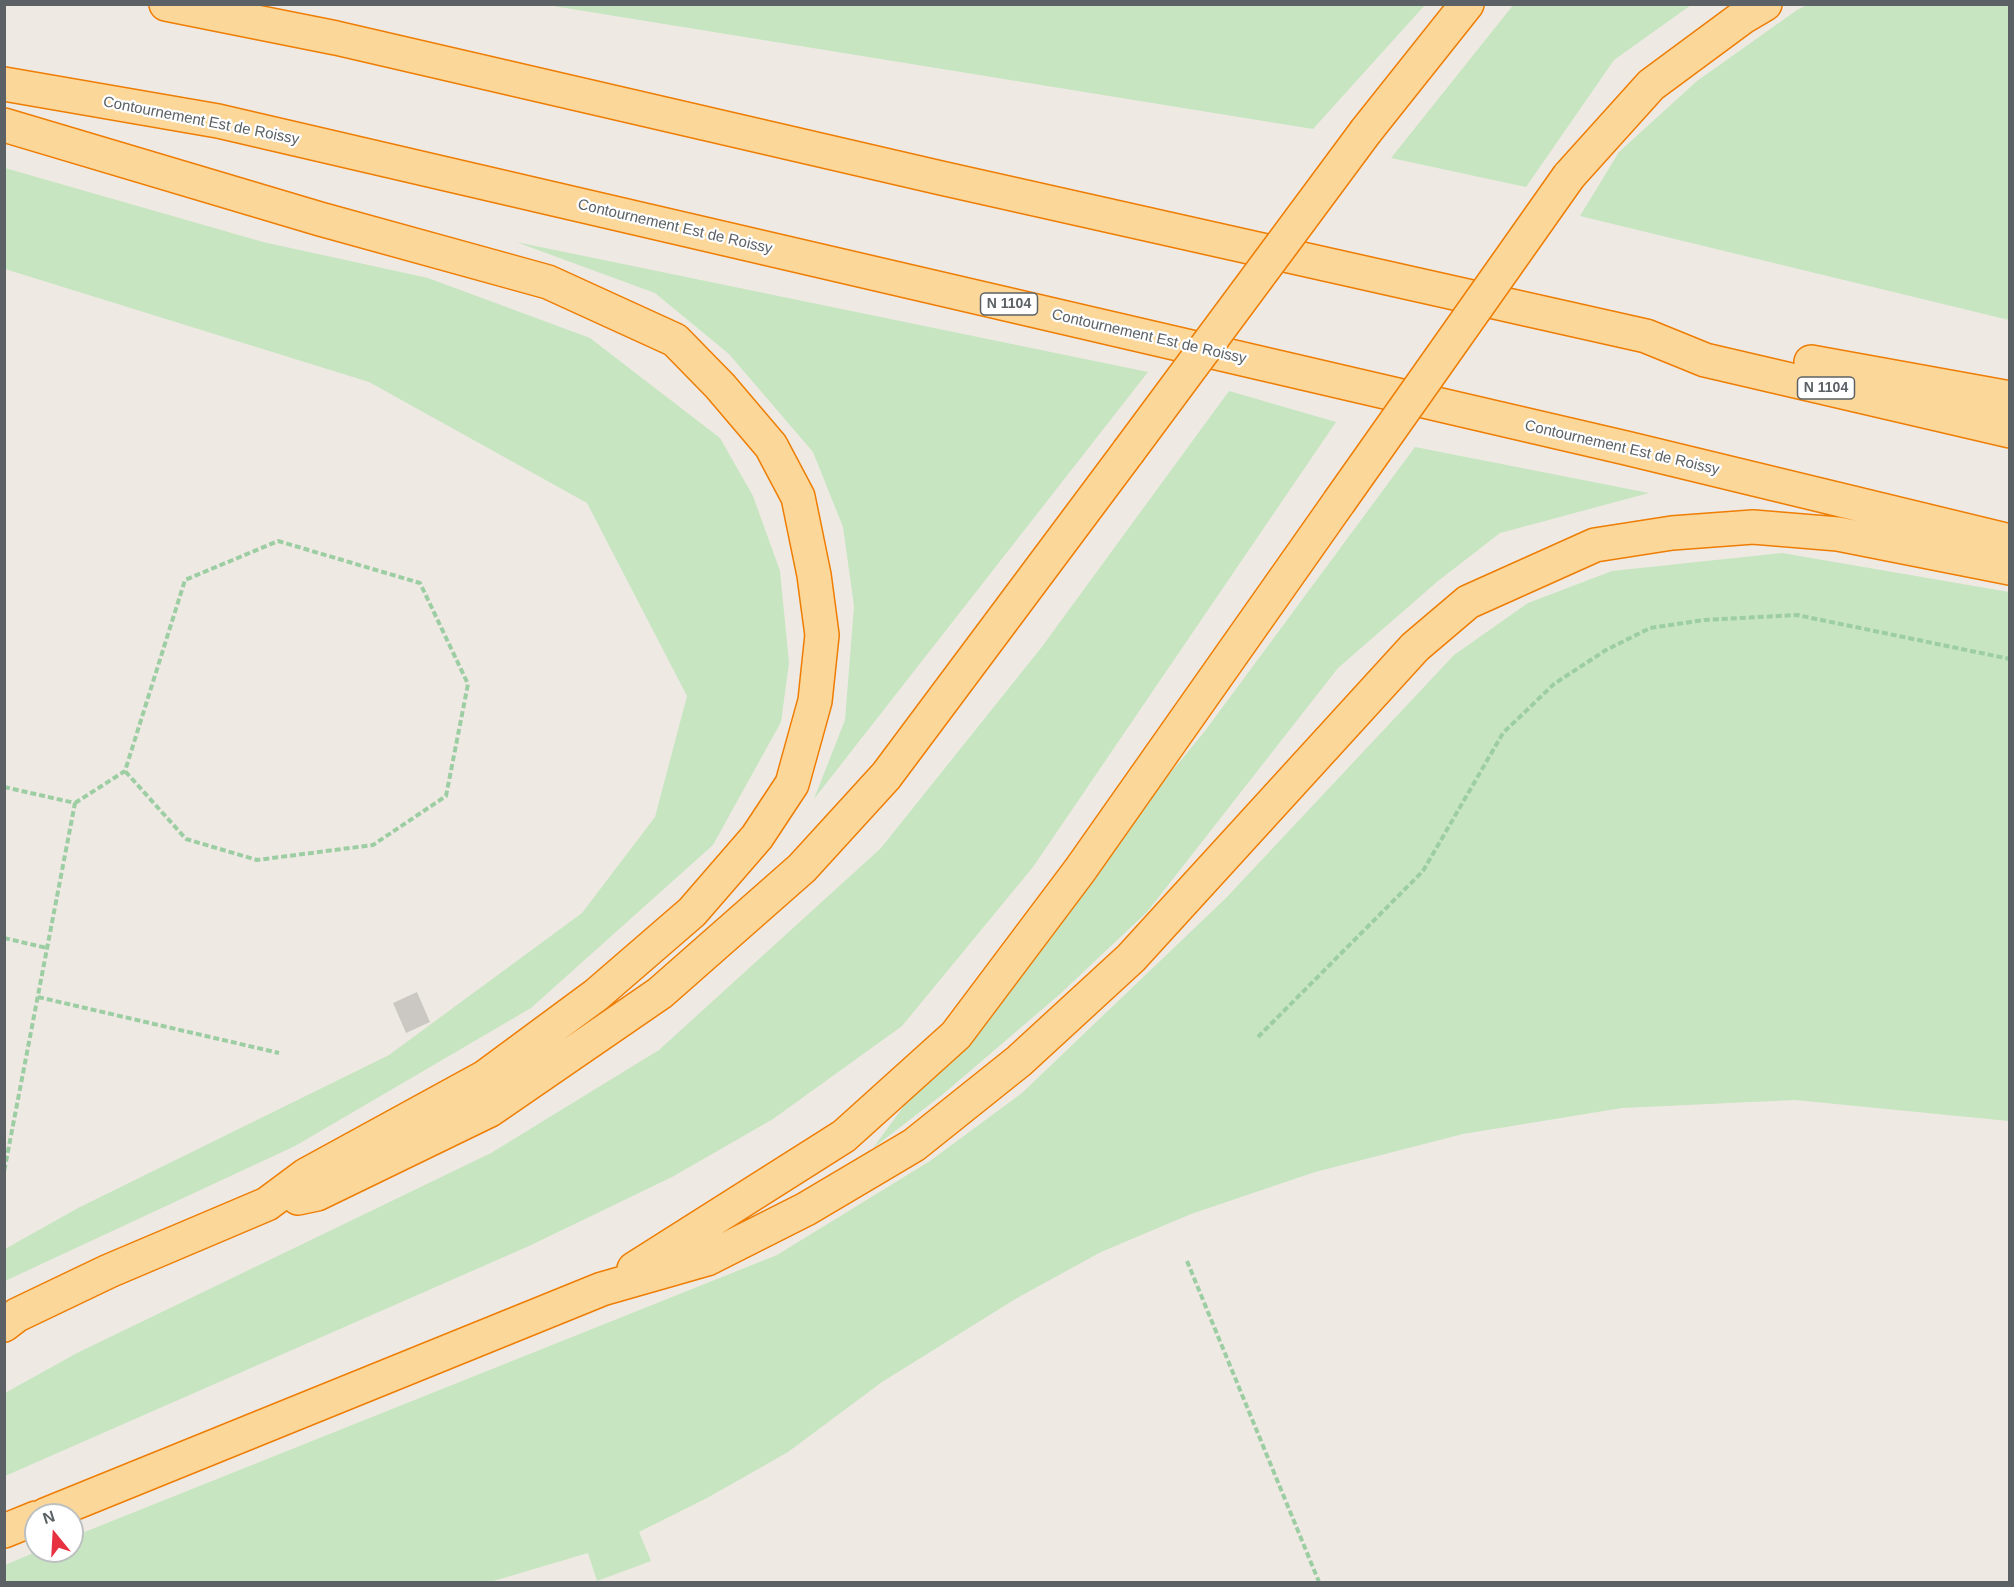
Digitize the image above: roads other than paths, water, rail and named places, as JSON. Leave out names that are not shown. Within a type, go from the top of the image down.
[{"type":"highway","name":"N 1104","points":[[166,4],[336,38],[953,181],[1646,336],[1705,360],[2010,431]]},
{"type":"highway","points":[[4,1326],[17,1315],[109,1271],[267,1204],[317,1194],[490,1110],[660,993],[802,868],[886,776],[1366,131],[1467,4]]},
{"type":"highway","points":[[602,1289],[844,1136],[956,1035],[1080,870],[1569,176],[1651,85],[1743,17],[1765,4]]},
{"type":"highway","name":"Contournement Est de Roissy","points":[[4,84],[218,121],[1626,448],[2010,541]]},
{"type":"highway","points":[[4,125],[548,282],[675,340],[720,386],[771,446],[798,497],[814,574],[822,634],[814,701],[792,784],[757,837],[692,912],[596,995],[485,1077],[306,1175],[267,1204]]},
{"type":"highway","points":[[1646,336],[1708,340],[1851,371],[2010,398]]},
{"type":"highway","points":[[75,1503],[602,1289],[707,1259],[806,1209],[914,1145],[1019,1061],[1131,958],[1415,647],[1468,602],[1595,545],[1672,533],[1753,527],[1838,534],[2010,568]]},
{"type":"highway","points":[[4,1531],[24,1523]]}]
